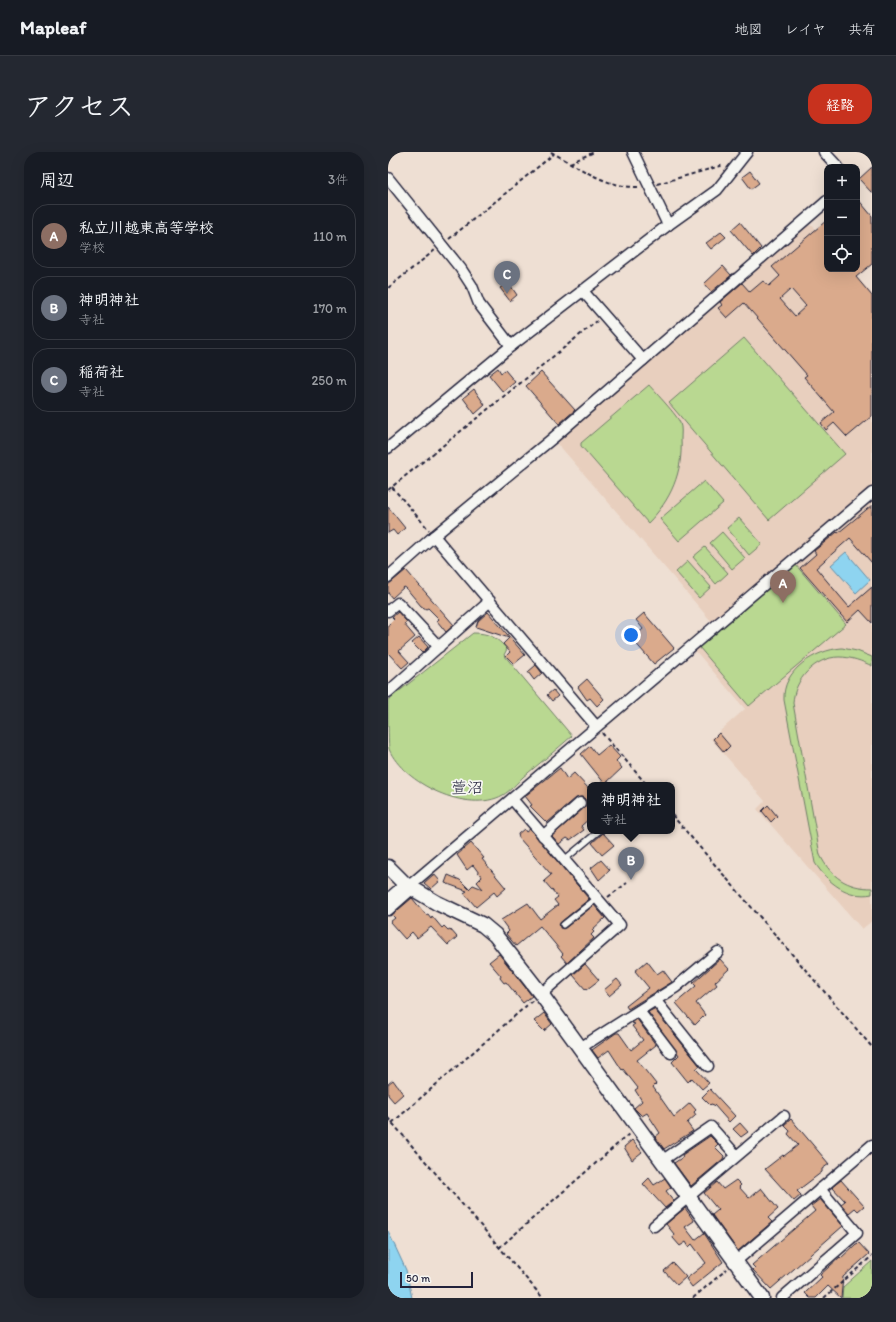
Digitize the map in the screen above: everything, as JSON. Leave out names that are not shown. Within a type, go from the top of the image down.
[{"type":"street","points":[[633,152],[668,225]]},
{"type":"street","points":[[388,448],[511,346],[582,290],[717,190],[747,152]]},
{"type":"street","points":[[824,152],[835,164]]},
{"type":"street","points":[[388,178],[442,245],[472,286],[479,304],[511,346]]},
{"type":"street","points":[[388,577],[434,536],[553,438],[824,204]]},
{"type":"street","points":[[582,290],[643,360]]},
{"type":"street","points":[[388,906],[409,886],[596,726],[872,493]]},
{"type":"street","points":[[434,536],[596,726]]},
{"type":"street","points":[[388,692],[490,601]]},
{"type":"street","points":[[388,611],[398,602],[439,647]]},
{"type":"street","points":[[512,799],[620,925],[541,994]]},
{"type":"street","points":[[543,836],[580,803]]},
{"type":"street","points":[[388,867],[409,886],[437,903],[483,925],[489,930],[541,994],[762,1298]]},
{"type":"street","points":[[580,1048],[656,1001],[686,979],[718,952]]},
{"type":"street","points":[[656,1001],[708,1066]]},
{"type":"street","points":[[639,1011],[671,1052]]},
{"type":"street","points":[[654,1226],[736,1155],[784,1116]]},
{"type":"street","points":[[663,1160],[711,1127],[736,1155]]},
{"type":"street","points":[[735,1262],[872,1145]]},
{"type":"street","points":[[782,1298],[857,1233],[820,1189]]},
{"type":"lane","points":[[564,860],[595,834]]},
{"type":"lane","points":[[563,925],[599,900]]},
{"type":"path","points":[[570,164],[594,152]]},
{"type":"path","points":[[388,288],[554,154]]},
{"type":"path","points":[[388,490],[605,315]]},
{"type":"path","points":[[392,487],[434,536]]},
{"type":"path","points":[[596,726],[644,782]]},
{"type":"path","points":[[675,817],[872,1047]]},
{"type":"path","points":[[599,900],[627,883]]},
{"type":"path","points":[[392,1123],[541,994]]},
{"type":"path","points":[[388,1118],[543,1298]]},
{"type":"path","points":[[500,1248],[638,1126]]},
{"type":"path","points":[[824,1298],[872,1256]]},
{"type":"path","points":[[693,1298],[735,1262]]},
{"type":"shaded area","points":[[808,225],[813,226],[824,239],[824,272],[853,272],[872,294],[872,921],[862,929],[757,809],[765,801],[711,739],[745,709],[694,649],[718,629],[558,444],[558,441]]},
{"type":"green space","points":[[744,338],[845,454],[769,520],[669,403]]},
{"type":"green space","points":[[649,385],[680,423],[681,451],[678,474],[674,485],[663,505],[648,523],[581,446],[581,443]]},
{"type":"green space","points":[[704,481],[723,503],[679,541],[660,519]]},
{"type":"green space","points":[[739,518],[762,544],[749,555],[727,528]]},
{"type":"green space","points":[[722,532],[745,558],[732,569],[710,543]]},
{"type":"green space","points":[[705,547],[728,573],[716,584],[693,557]]},
{"type":"green space","points":[[688,561],[711,587],[699,598],[676,572]]},
{"type":"green space","points":[[795,564],[846,624],[749,706],[699,647]]},
{"type":"green space","points":[[473,633],[492,636],[507,649],[504,655],[572,736],[503,795],[489,800],[472,801],[455,798],[422,784],[396,762],[389,749],[388,700]]},
{"type":"green space","points":[[842,648],[857,651],[872,657],[872,666],[864,662],[843,657],[830,658],[822,661],[814,665],[802,678],[794,694],[793,703],[820,855],[829,869],[841,880],[855,886],[872,888],[872,894],[863,895],[855,894],[839,888],[826,877],[815,863],[784,700],[788,680],[794,671],[811,657]]},
{"type":"green space","points":[[872,1261],[872,1298],[842,1298],[843,1287]]},
{"type":"water","points":[[846,552],[870,580],[856,593],[831,565]]},
{"type":"water","points":[[388,1231],[406,1270],[412,1298],[388,1298]]},
{"type":"building","points":[[872,167],[872,193],[860,180],[860,178]]},
{"type":"building","points":[[750,171],[759,183],[751,189],[742,177]]},
{"type":"building","points":[[860,202],[872,216],[872,264],[856,277],[872,296],[872,416],[847,437],[834,423],[826,430],[821,423],[834,412],[804,377],[807,375],[744,303],[727,318],[718,308],[722,305],[720,302],[742,283],[750,292],[763,281],[769,286],[780,276],[772,267],[824,223],[824,272],[860,272]],"holes":[[[791,289],[806,306],[795,316],[780,299]]]},
{"type":"building","points":[[740,222],[761,248],[753,256],[731,230]]},
{"type":"building","points":[[721,232],[726,237],[711,249],[706,243]]},
{"type":"building","points":[[723,266],[731,275],[734,273],[711,292],[704,284]]},
{"type":"building","points":[[508,282],[517,295],[510,301],[500,288]]},
{"type":"building","points":[[498,368],[501,373],[505,370],[515,382],[503,392],[489,375]]},
{"type":"building","points":[[541,372],[575,410],[559,424],[526,386]]},
{"type":"building","points":[[474,389],[485,405],[475,414],[463,398]]},
{"type":"building","points":[[872,505],[872,563],[850,538],[816,568],[849,607],[872,587],[872,623],[860,610],[847,622],[800,568],[816,554],[814,551]]},
{"type":"building","points":[[388,507],[405,528],[397,535],[393,530],[388,533]]},
{"type":"building","points":[[406,570],[454,625],[446,632],[437,621],[439,619],[428,608],[426,609],[421,606],[406,588],[404,587],[392,598],[388,593],[388,585]]},
{"type":"building","points":[[398,612],[407,622],[404,624],[415,637],[399,651],[409,662],[402,668],[388,653],[388,625],[394,619],[392,617]]},
{"type":"building","points":[[488,612],[525,655],[514,664],[506,656],[510,652],[503,644],[509,638],[476,627],[478,621]]},
{"type":"building","points":[[644,613],[674,648],[654,664],[632,639],[643,629],[636,620]]},
{"type":"building","points":[[419,637],[428,647],[422,653],[412,643]]},
{"type":"building","points":[[536,665],[542,673],[534,680],[528,672]]},
{"type":"building","points":[[587,679],[604,699],[597,706],[590,698],[587,700],[578,687]]},
{"type":"building","points":[[553,690],[558,696],[552,701],[547,695]]},
{"type":"building","points":[[719,733],[730,746],[724,752],[713,739]]},
{"type":"building","points":[[609,745],[620,757],[616,761],[622,768],[607,782],[603,782],[581,754],[590,746],[597,755]]},
{"type":"building","points":[[560,768],[567,779],[574,773],[587,787],[587,821],[581,826],[584,830],[570,840],[567,838],[559,844],[552,836],[584,808],[586,805],[585,799],[582,797],[576,798],[547,823],[530,806],[532,805],[525,796]]},
{"type":"building","points":[[768,805],[777,816],[771,822],[762,811]]},
{"type":"building","points":[[524,829],[526,832],[530,829],[589,899],[561,922],[560,928],[565,928],[594,905],[605,918],[592,930],[594,932],[591,935],[594,938],[567,963],[561,956],[563,954],[540,926],[516,946],[506,934],[509,931],[501,920],[528,903],[540,919],[558,905],[554,900],[558,897],[544,881],[551,875],[519,838],[518,834]]},
{"type":"building","points":[[602,834],[604,834],[614,845],[602,855],[592,843]]},
{"type":"building","points":[[471,843],[506,888],[497,896],[494,892],[476,907],[464,893],[467,891],[445,883],[448,875],[460,880],[469,889],[473,885],[483,889],[477,882],[482,877],[473,865],[467,870],[457,855]]},
{"type":"building","points":[[601,860],[610,870],[599,880],[591,868]]},
{"type":"building","points":[[434,874],[440,881],[431,889],[424,883]]},
{"type":"building","points":[[412,898],[426,915],[428,914],[431,918],[432,916],[442,928],[444,926],[448,930],[450,929],[457,937],[448,945],[431,927],[417,938],[412,932],[405,939],[390,922],[395,918],[392,915]]},
{"type":"building","points":[[499,954],[532,996],[523,1003],[506,982],[504,983],[500,978],[501,976],[489,962]]},
{"type":"building","points":[[720,959],[729,969],[715,982],[717,985],[696,1003],[705,1015],[695,1025],[676,1003],[696,986],[693,983]]},
{"type":"building","points":[[647,961],[657,974],[663,970],[672,982],[628,1009],[626,1006],[649,988],[635,971]]},
{"type":"building","points":[[585,964],[599,980],[586,990],[573,975]]},
{"type":"building","points":[[617,979],[622,985],[609,996],[604,990]]},
{"type":"building","points":[[654,1009],[700,1066],[696,1069],[709,1083],[702,1089],[692,1078],[688,1082],[672,1062],[679,1055],[648,1012]]},
{"type":"building","points":[[544,1013],[552,1024],[544,1031],[534,1021]]},
{"type":"building","points":[[637,1019],[656,1045],[637,1060],[656,1084],[653,1087],[674,1117],[690,1103],[696,1110],[694,1112],[696,1115],[687,1123],[693,1131],[664,1149],[655,1137],[660,1133],[647,1113],[642,1116],[634,1108],[642,1101],[635,1090],[638,1088],[623,1069],[622,1070],[609,1050],[598,1058],[592,1050],[616,1033],[619,1033],[631,1050],[643,1040],[632,1026],[635,1024],[632,1023]]},
{"type":"building","points":[[393,1080],[403,1094],[394,1102],[388,1095],[388,1084]]},
{"type":"building","points":[[710,1089],[735,1116],[729,1122],[714,1105],[710,1105],[702,1097]]},
{"type":"building","points":[[791,1119],[829,1164],[822,1169],[822,1172],[797,1191],[801,1195],[794,1201],[765,1169],[798,1145],[788,1134],[790,1131],[784,1125]]},
{"type":"building","points":[[740,1123],[748,1132],[741,1137],[733,1129]]},
{"type":"building","points":[[710,1136],[718,1144],[715,1147],[724,1156],[723,1159],[691,1186],[674,1163],[683,1157],[682,1155]]},
{"type":"building","points":[[632,1140],[642,1152],[632,1160],[624,1147]]},
{"type":"building","points":[[649,1178],[654,1185],[665,1178],[671,1187],[666,1191],[674,1201],[665,1208],[643,1184]]},
{"type":"building","points":[[736,1180],[741,1185],[739,1187],[749,1198],[761,1188],[778,1209],[768,1218],[772,1222],[738,1251],[712,1215],[718,1210],[704,1193],[717,1182],[723,1189]]},
{"type":"building","points":[[841,1180],[864,1206],[858,1211],[855,1208],[849,1213],[841,1204],[845,1201],[832,1187]]},
{"type":"building","points":[[820,1199],[843,1226],[771,1289],[753,1270],[755,1268],[752,1265],[815,1211],[811,1206]]},
{"type":"building","points":[[685,1208],[694,1221],[685,1227],[695,1240],[704,1233],[723,1262],[692,1287],[686,1279],[706,1263],[692,1244],[689,1247],[686,1242],[680,1246],[673,1238],[674,1234],[666,1224]]},
{"type":"building","points":[[859,1243],[869,1254],[843,1277],[841,1298],[828,1286],[816,1298],[810,1298],[805,1293],[822,1277],[820,1275],[840,1257],[841,1258]]},
{"type":"building","points":[[673,1263],[686,1277],[677,1285],[664,1271]]},
{"type":"place","name":"稲荷社","points":[[507,294]]},
{"type":"place","name":"私立川越東高等学校","points":[[783,603]]},
{"type":"place","name":"神明神社","points":[[631,880]]},
{"type":"district","name":"萱沼","points":[[467,787]]}]
